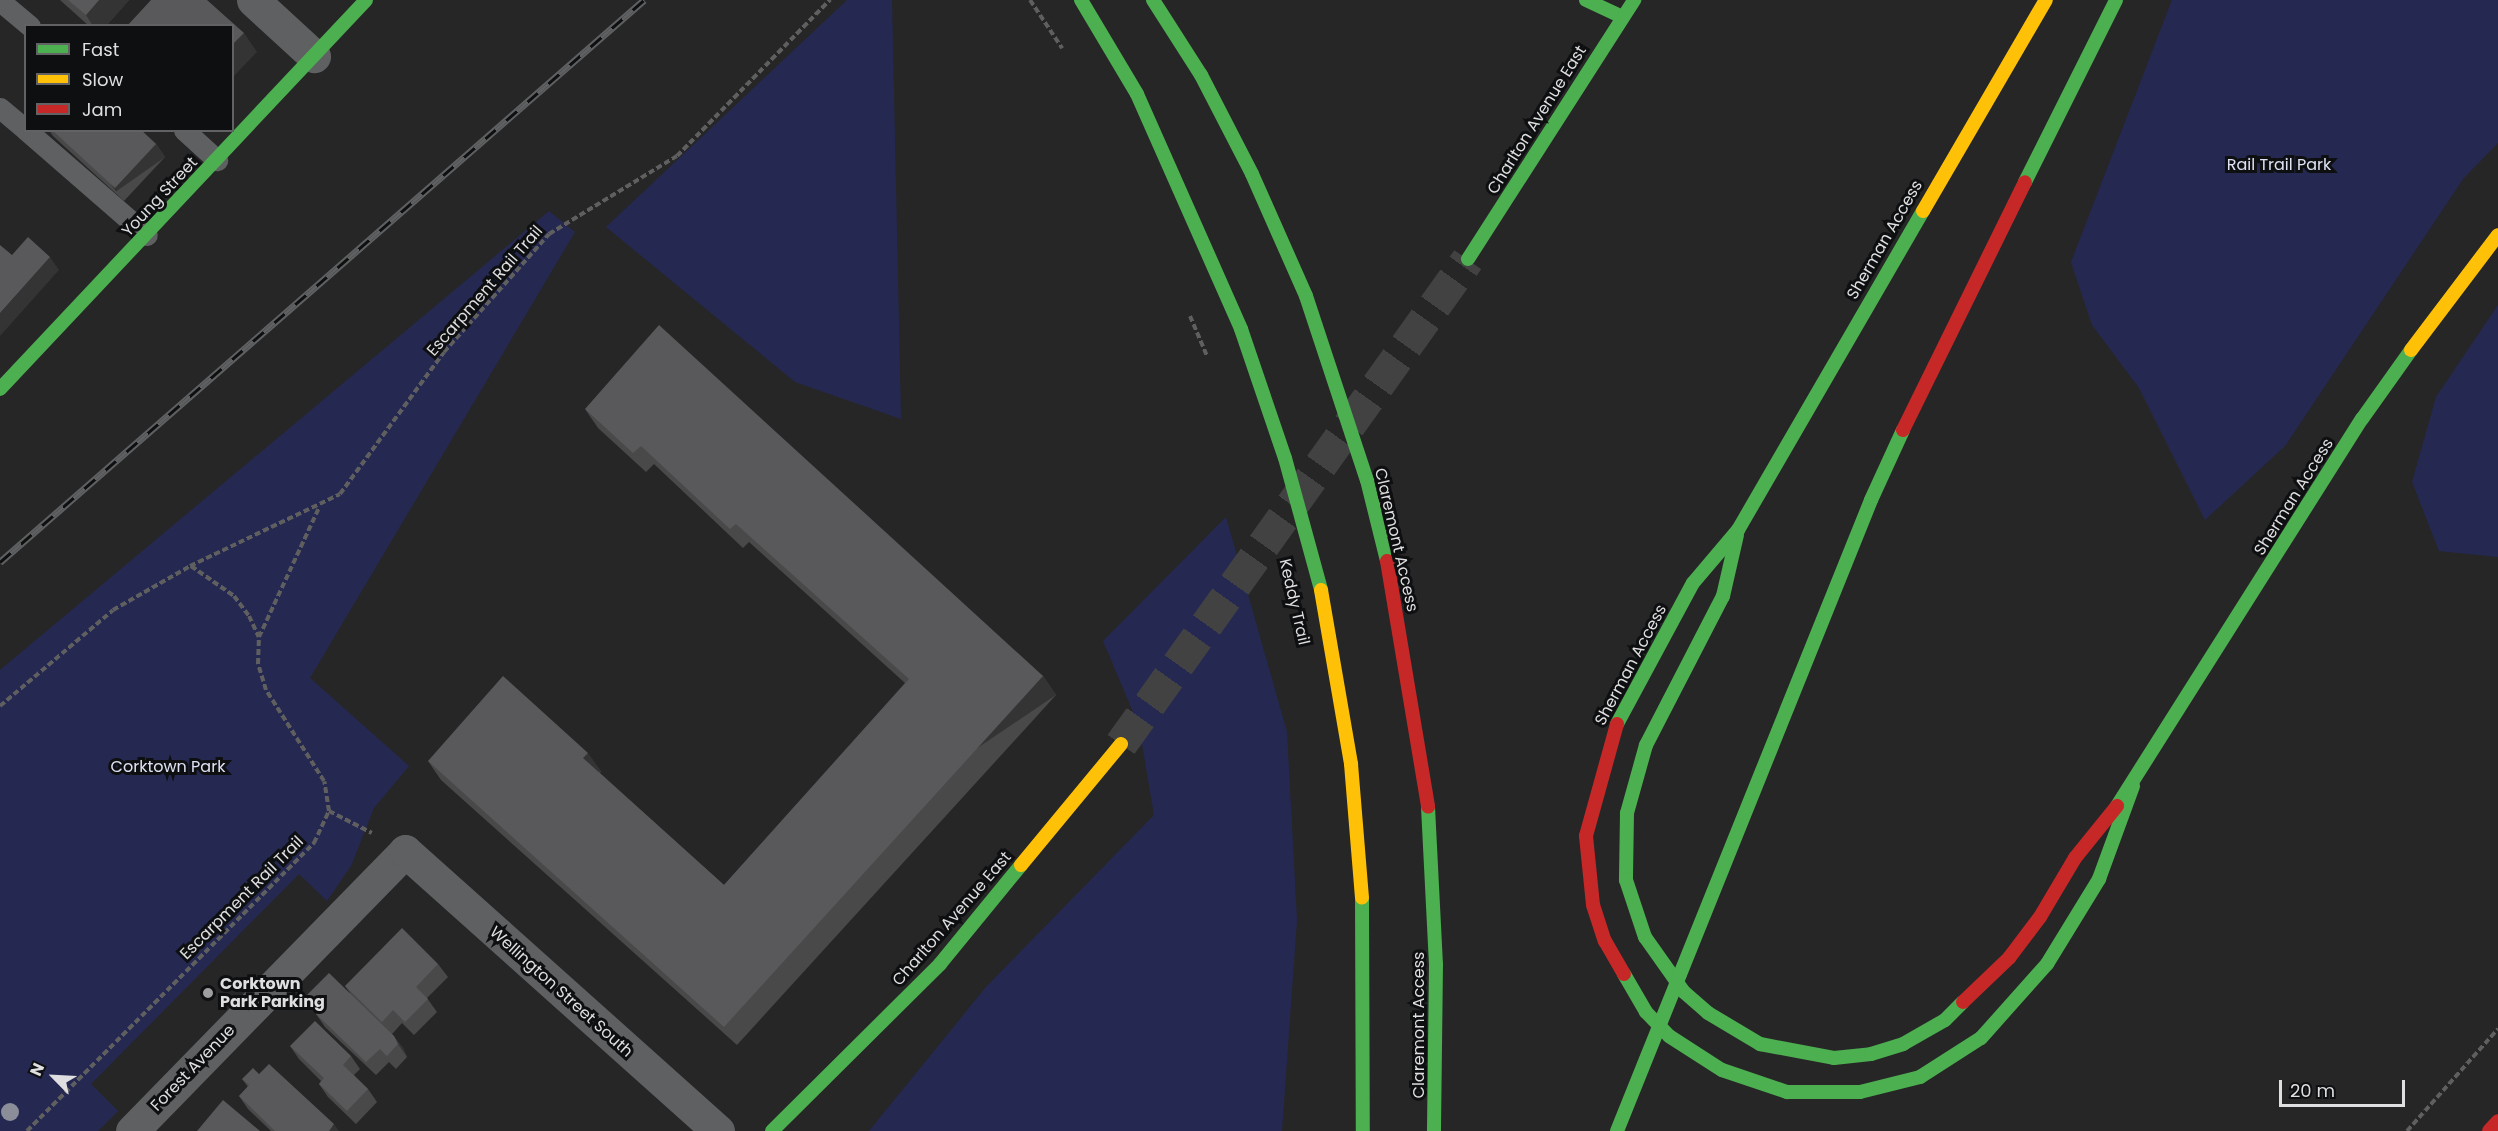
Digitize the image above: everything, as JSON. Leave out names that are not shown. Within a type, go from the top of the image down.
[{"type":"main road","name":"Young Street","points":[[0,389],[218,160],[366,0]]},
{"type":"main road","points":[[1081,0],[1137,94],[1241,329],[1285,458],[1325,605],[1351,764],[1364,924],[1363,1131]]},
{"type":"main road","name":"Claremont Access","points":[[1153,0],[1201,75],[1252,174],[1306,296],[1370,491],[1390,578],[1429,816],[1436,964],[1434,1131]]},
{"type":"main road","points":[[1586,0],[1622,17]]},
{"type":"main road","name":"Charlton Avenue East","points":[[1468,259],[1634,0]]},
{"type":"main road","name":"Sherman Access","points":[[2046,0],[1738,530],[1693,583],[1612,733],[1586,836],[1593,905],[1609,949],[1646,1012],[1669,1036],[1722,1070],[1758,1084],[1787,1092],[1860,1092],[1920,1077],[1942,1065],[1981,1038],[2012,1006],[2048,964],[2099,879],[2133,786]]},
{"type":"main road","points":[[1617,1131],[1871,500],[1936,360],[2116,0]]},
{"type":"main road","name":"Sherman Access","points":[[1738,530],[1723,596],[1646,745],[1627,813],[1626,880],[1645,938],[1667,971],[1708,1013],[1760,1044],[1834,1058],[1871,1054],[1903,1044],[1945,1020],[1977,992],[2040,917],[2075,858],[2133,786],[2362,419],[2444,303],[2498,235]]},
{"type":"main road","name":"Charlton Avenue East","points":[[772,1131],[940,964],[1121,744]]},
{"type":"main road","points":[[2489,1131],[2498,1121]]},
{"type":"street","points":[[253,0],[314,56]]},
{"type":"street","name":"Forest Avenue","points":[[132,1131],[405,851]]},
{"type":"street","name":"Wellington Street South","points":[[405,851],[718,1131]]},
{"type":"lane","points":[[0,1],[28,24]]},
{"type":"lane","points":[[0,108],[24,128]]},
{"type":"lane","points":[[28,132],[147,235]]},
{"type":"lane","points":[[186,132],[218,160]]},
{"type":"path","name":"Escarpment Rail Trail","points":[[0,705],[112,610],[190,566],[319,507],[340,494],[444,352],[549,234],[677,156],[830,0]]},
{"type":"path","points":[[1187,310],[1210,364]]},
{"type":"path","name":"Escarpment Rail Trail","points":[[27,1131],[314,843],[329,811],[324,782],[266,690],[258,664],[259,637],[319,507]]},
{"type":"path","points":[[190,566],[234,596],[249,616],[259,637]]},
{"type":"path","points":[[2407,1131],[2498,1029]]},
{"type":"green space","points":[[847,0],[892,0],[901,419],[795,382],[606,227]]},
{"type":"green space","name":"Rail Trail Park","points":[[2172,0],[2498,0],[2498,143],[2463,179],[2285,446],[2205,520],[2139,388],[2092,325],[2071,262]]},
{"type":"green space","name":"Corktown Park","points":[[549,211],[575,232],[310,678],[409,766],[374,808],[351,866],[327,901],[299,874],[91,1084],[118,1111],[98,1131],[0,1131],[0,670]]},
{"type":"green space","points":[[2498,305],[2498,557],[2439,551],[2412,482],[2436,397]]},
{"type":"green space","points":[[1226,517],[1287,732],[1297,920],[1282,1131],[869,1131],[986,987],[1154,815],[1139,726],[1103,641]]},
{"type":"building","points":[[68,0],[99,0],[86,15]]},
{"type":"building","points":[[151,0],[207,0],[234,24],[129,24]]},
{"type":"building","points":[[234,24],[244,33],[234,43]]},
{"type":"building","points":[[54,132],[143,132],[156,144],[115,188]]},
{"type":"building","points":[[28,237],[50,257],[0,313],[0,245],[12,255]]},
{"type":"building","points":[[659,325],[1043,676],[724,1027],[428,761],[503,676],[588,753],[583,758],[724,885],[909,679],[736,524],[730,529],[641,446],[633,453],[585,409]]},
{"type":"building","points":[[402,928],[438,964],[416,987],[428,999],[405,1022],[393,1010],[382,1022],[345,986]]},
{"type":"building","points":[[329,973],[394,1036],[398,1044],[387,1056],[380,1049],[366,1062],[316,1014],[320,1010],[306,996]]},
{"type":"building","points":[[315,1021],[351,1056],[343,1065],[368,1089],[347,1111],[319,1084],[324,1078],[290,1046]]},
{"type":"building","points":[[269,1064],[334,1124],[329,1131],[275,1131],[239,1096],[249,1085],[242,1079],[253,1068],[259,1074]]},
{"type":"building","points":[[223,1100],[260,1131],[197,1131]]},
{"type":"tunnel","points":[[1121,744],[1468,259]]},
{"type":"railway","points":[[0,562],[644,0]]},
{"type":"traffic: fast","points":[[0,389],[366,0]]},
{"type":"traffic: fast","points":[[1081,0],[1137,94],[1241,329],[1285,458],[1321,590]]},
{"type":"traffic: fast","points":[[1153,0],[1201,75],[1252,174],[1306,296],[1367,480],[1387,561]]},
{"type":"traffic: fast","points":[[1586,0],[1622,17]]},
{"type":"traffic: fast","points":[[1468,259],[1634,0]]},
{"type":"traffic: fast","points":[[2025,182],[2116,0]]},
{"type":"traffic: fast","points":[[1617,724],[1693,583],[1738,530],[1923,211]]},
{"type":"traffic: fast","points":[[2117,806],[2362,419],[2411,350]]},
{"type":"traffic: fast","points":[[1617,1131],[1871,500],[1903,430]]},
{"type":"traffic: fast","points":[[1737,535],[1723,596],[1646,745],[1627,813],[1626,880],[1645,937],[1684,992],[1708,1013],[1760,1044],[1834,1058],[1871,1054],[1903,1044],[1945,1020],[1963,1002]]},
{"type":"traffic: fast","points":[[1624,974],[1646,1012],[1669,1036],[1722,1070],[1787,1092],[1860,1092],[1920,1077],[1981,1038],[2047,964],[2099,879],[2133,786]]},
{"type":"traffic: fast","points":[[1428,807],[1436,964],[1434,1131]]},
{"type":"traffic: fast","points":[[772,1131],[940,964],[1021,865]]},
{"type":"traffic: fast","points":[[1362,898],[1363,1131]]},
{"type":"traffic: slow","points":[[1923,211],[2046,0]]},
{"type":"traffic: slow","points":[[2411,350],[2498,235]]},
{"type":"traffic: slow","points":[[1321,590],[1351,764],[1362,898]]},
{"type":"traffic: slow","points":[[1021,865],[1121,744]]},
{"type":"traffic: jam","points":[[1903,430],[2025,182]]},
{"type":"traffic: jam","points":[[1387,561],[1428,807]]},
{"type":"traffic: jam","points":[[1617,724],[1586,836],[1593,905],[1605,941],[1624,974]]},
{"type":"traffic: jam","points":[[1963,1002],[2009,958],[2040,917],[2075,858],[2117,806]]},
{"type":"traffic: jam","points":[[2489,1131],[2498,1121]]},
{"type":"place","name":"Corktown Park Parking","points":[[208,993]]}]
